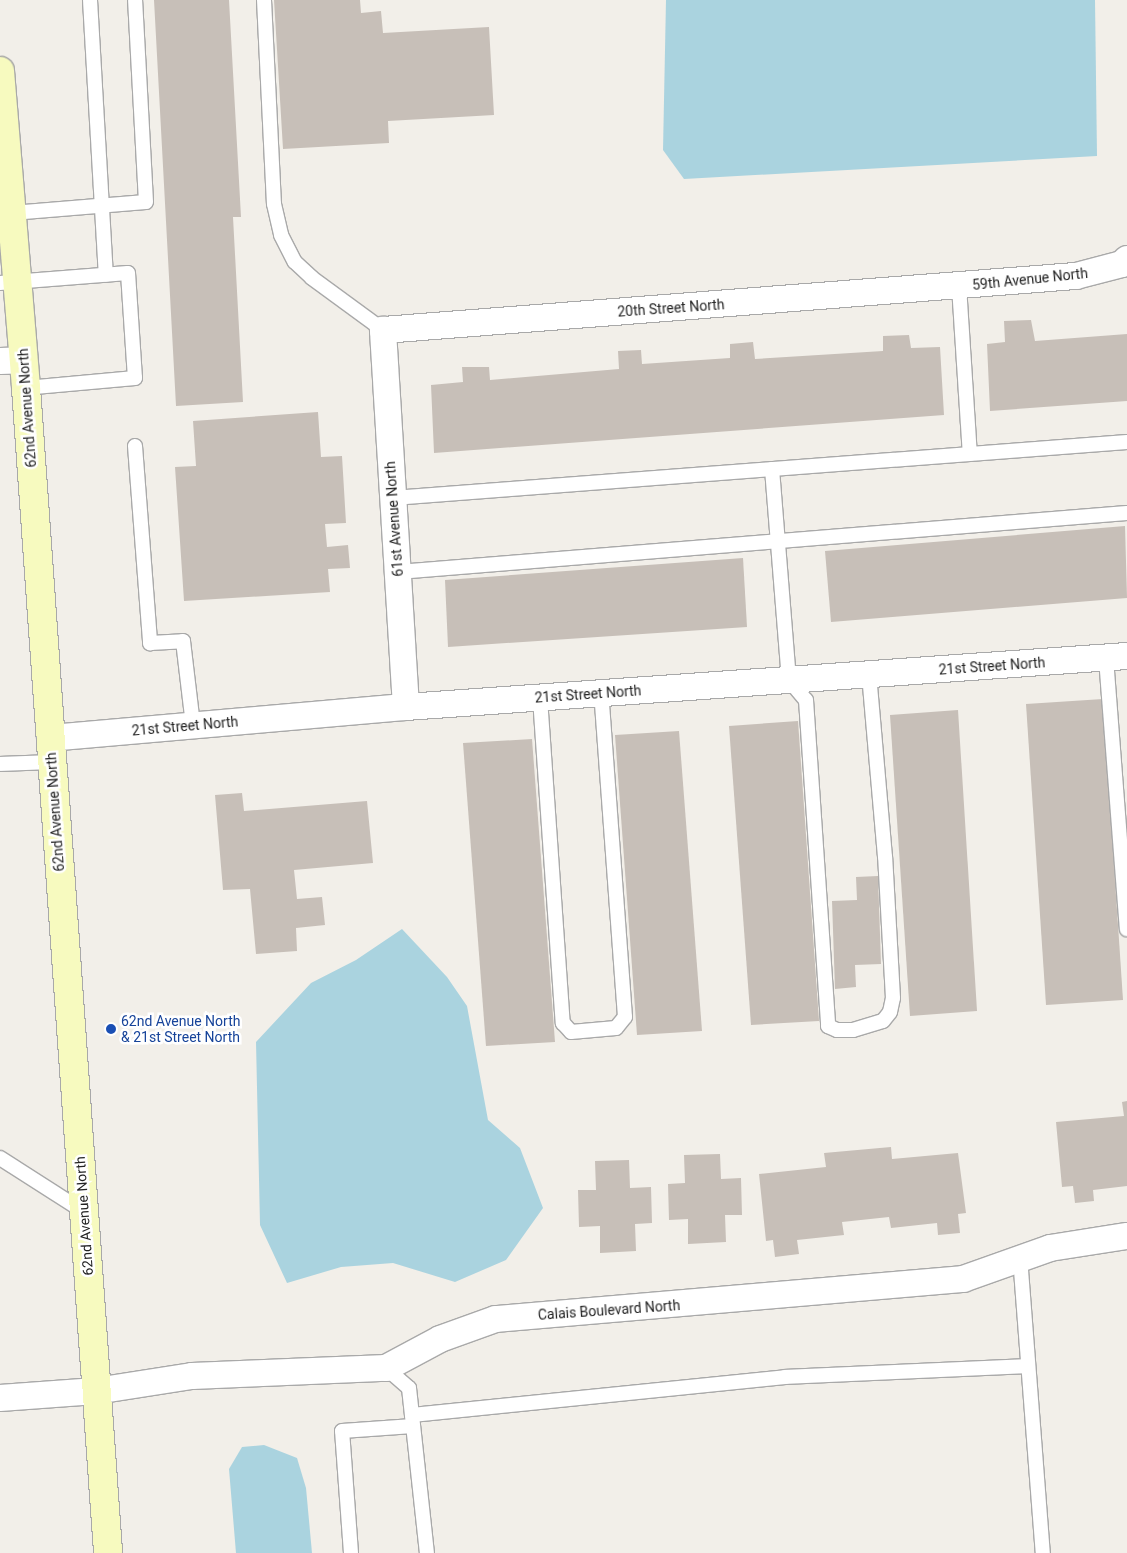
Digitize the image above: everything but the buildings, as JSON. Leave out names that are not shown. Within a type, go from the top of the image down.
[{"type":"street","name":"62nd Avenue North","points":[[0,71],[4,166],[12,213],[9,282],[12,361],[26,388],[108,1553]]},
{"type":"street","name":"59th Avenue North","points":[[959,286],[1076,276],[1122,264],[1127,259]]},
{"type":"street","name":"20th Street North","points":[[383,330],[959,286]]},
{"type":"street","name":"61st Avenue North","points":[[383,330],[406,708]]},
{"type":"street","name":"21st Street North","points":[[51,750],[193,725],[1116,657]]},
{"type":"street","name":"Calais Boulevard North","points":[[0,1398],[96,1391],[192,1376],[386,1368],[440,1340],[496,1319],[962,1279],[1050,1248],[1127,1236]]},
{"type":"lane","points":[[90,0],[100,206],[106,275]]},
{"type":"lane","points":[[12,213],[146,202],[135,0]]},
{"type":"lane","points":[[264,0],[274,204],[281,235],[295,262],[306,273],[383,330]]},
{"type":"lane","points":[[9,282],[128,273],[135,378],[26,388]]},
{"type":"lane","points":[[959,286],[970,454]]},
{"type":"lane","points":[[393,498],[1127,442]]},
{"type":"lane","points":[[135,446],[150,643],[183,641],[193,725]]},
{"type":"lane","points":[[772,469],[789,680],[806,700],[828,1026],[853,1030],[883,1021],[890,1012],[893,998],[885,857],[869,674]]},
{"type":"lane","points":[[398,572],[1127,513]]},
{"type":"lane","points":[[1116,657],[1127,929]]},
{"type":"lane","points":[[540,698],[563,1023],[571,1032],[616,1028],[626,1017],[601,694]]},
{"type":"lane","points":[[0,764],[51,750]]},
{"type":"lane","points":[[0,1158],[84,1211]]},
{"type":"lane","points":[[1020,1257],[1043,1553]]},
{"type":"lane","points":[[351,1553],[342,1431],[413,1420],[785,1377],[1028,1366]]},
{"type":"lane","points":[[386,1368],[409,1388],[427,1553]]},
{"type":"water","points":[[666,0],[1095,0],[1097,156],[684,179],[663,150]]},
{"type":"water","points":[[402,929],[447,977],[467,1006],[488,1120],[520,1148],[543,1208],[506,1260],[455,1282],[393,1263],[341,1267],[287,1283],[260,1225],[256,1042],[311,983],[356,960]]},
{"type":"water","points":[[264,1445],[297,1458],[306,1488],[312,1553],[236,1553],[229,1469],[242,1447]]},
{"type":"place","name":"62nd Avenue North & 21st Street North","points":[[111,1029]]}]
